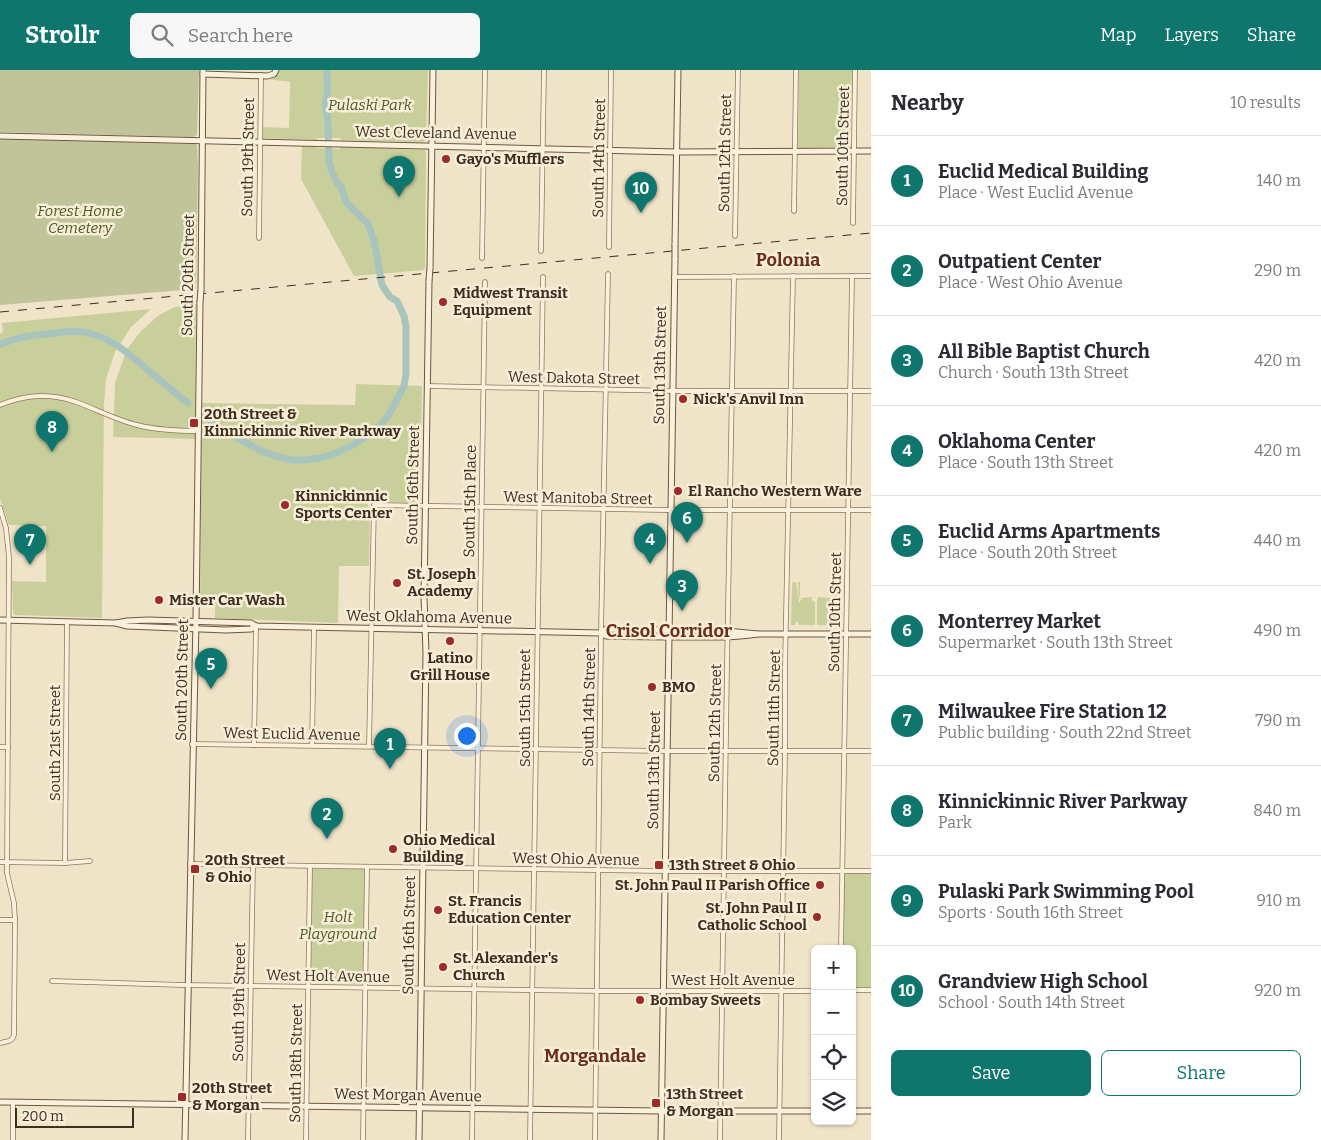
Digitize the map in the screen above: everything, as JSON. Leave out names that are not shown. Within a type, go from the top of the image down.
[{"type":"street","points":[[203,72],[271,75],[276,70]]},
{"type":"street","name":"South 16th Street","points":[[419,1140],[425,747],[424,593],[433,70]]},
{"type":"street","points":[[482,258],[485,70]]},
{"type":"street","points":[[541,251],[544,70]]},
{"type":"street","name":"South 14th Street","points":[[609,247],[611,70]]},
{"type":"street","name":"South 13th Street","points":[[660,1140],[678,70]]},
{"type":"street","name":"South 12th Street","points":[[735,236],[738,70]]},
{"type":"street","points":[[794,211],[796,70]]},
{"type":"street","name":"South 10th Street","points":[[853,223],[855,70]]},
{"type":"street","name":"South 20th Street","points":[[185,1140],[192,744],[196,629],[203,72]]},
{"type":"street","name":"South 19th Street","points":[[258,238],[261,75]]},
{"type":"street","name":"West Cleveland Avenue","points":[[0,136],[677,152],[871,151]]},
{"type":"street","name":"South 14th Street","points":[[595,1140],[601,633],[608,274]]},
{"type":"street","name":"South 12th Street","points":[[720,1140],[734,276]]},
{"type":"street","name":"South 11th Street","points":[[779,1140],[793,276]]},
{"type":"street","name":"South 10th Street","points":[[841,945],[852,276]]},
{"type":"street","points":[[674,277],[871,276]]},
{"type":"street","name":"South 15th Street","points":[[530,1140],[543,277]]},
{"type":"street","name":"South 15th Place","points":[[472,1140],[485,282]]},
{"type":"street","name":"West Dakota Street","points":[[427,386],[732,392],[871,390]]},
{"type":"street","points":[[0,405],[18,399],[49,396],[75,401],[136,425],[160,430],[198,431]]},
{"type":"street","name":"West Manitoba Street","points":[[371,628],[374,505],[604,510],[871,510]]},
{"type":"street","points":[[0,508],[6,528],[8,544],[7,872],[14,903],[15,920],[14,1027],[12,1039],[0,1042]]},
{"type":"street","name":"West Oklahoma Avenue","points":[[0,620],[116,623],[157,620],[196,621],[251,623],[256,626],[601,633],[606,636],[668,637],[727,634]]},
{"type":"street","points":[[157,620],[157,628]]},
{"type":"street","name":"South 21st Street","points":[[65,863],[67,622]]},
{"type":"street","name":"West Oklahoma Avenue","points":[[116,623],[127,626],[196,629],[251,630],[256,626]]},
{"type":"street","points":[[254,745],[256,626]]},
{"type":"street","points":[[312,745],[314,627]]},
{"type":"street","points":[[369,746],[371,628]]},
{"type":"street","name":"West Oklahoma Avenue","points":[[601,633],[606,630],[668,630],[745,636],[757,634],[871,634]]},
{"type":"street","name":"West Euclid Avenue","points":[[192,744],[666,751],[871,751]]},
{"type":"street","points":[[0,747],[8,747]]},
{"type":"street","points":[[0,862],[65,863],[90,861]]},
{"type":"street","name":"West Ohio Avenue","points":[[190,864],[665,871],[871,871]]},
{"type":"street","name":"South 19th Street","points":[[248,1140],[253,865]]},
{"type":"street","name":"South 18th Street","points":[[306,1140],[310,866]]},
{"type":"street","points":[[363,1140],[367,867]]},
{"type":"street","points":[[0,920],[15,920]]},
{"type":"street","name":"West Holt Avenue","points":[[52,981],[188,985],[663,992],[811,991]]},
{"type":"street","points":[[856,990],[871,990]]},
{"type":"street","name":"West Morgan Avenue","points":[[0,1102],[364,1108],[811,1111]]},
{"type":"street","points":[[12,1103],[12,1140]]},
{"type":"street","points":[[856,1111],[871,1111]]},
{"type":"green space","points":[[0,70],[199,70],[197,134],[192,137],[0,132]]},
{"type":"green space","name":"Pulaski Park","points":[[280,70],[428,70],[426,139],[423,142],[341,140],[340,138],[317,138],[317,140],[263,138],[262,127],[289,128],[290,82],[266,79],[271,79]]},
{"type":"green space","points":[[799,70],[852,70],[850,147],[798,147]]},
{"type":"green space","name":"Forest Home Cemetery","points":[[0,139],[196,144],[198,166],[196,289],[0,305]]},
{"type":"green space","name":"Pulaski Park","points":[[302,145],[340,149],[340,147],[425,150],[424,270],[354,276],[301,179]]},
{"type":"green space","points":[[196,304],[195,439],[113,437],[115,383],[127,349],[141,331],[159,315],[175,307]]},
{"type":"green space","points":[[151,309],[131,327],[115,352],[106,379],[104,405],[102,618],[15,615],[13,613],[12,581],[46,582],[46,526],[9,525],[0,499],[0,334],[3,332],[2,323]]},
{"type":"green space","name":"Kinnickinnic Sports Center","points":[[356,384],[422,386],[420,501],[416,503],[368,502],[370,510],[369,566],[339,566],[338,623],[215,618],[215,601],[200,601],[202,403],[355,405]]},
{"type":"green space","points":[[793,582],[796,582],[798,602],[802,599],[800,598],[813,597],[811,600],[815,602],[815,625],[799,625],[796,622],[795,625],[791,625]]},
{"type":"green space","points":[[798,582],[800,582],[799,597]]},
{"type":"green space","points":[[831,582],[841,582],[841,625],[817,625],[818,597],[831,598],[833,596]]},
{"type":"green space","name":"Holt Playground","points":[[312,869],[365,869],[363,984],[311,983]]},
{"type":"green space","points":[[844,873],[871,873],[871,987],[856,987],[856,945],[843,945]]},
{"type":"waterway","points":[[211,423],[261,451],[279,457],[292,460],[320,458],[351,446],[382,423],[388,416],[404,386],[406,373],[406,327],[404,316],[397,301],[390,297],[382,285],[374,240],[368,224],[346,202],[341,186],[337,183],[329,163],[328,121],[325,105],[328,88],[327,70]]},
{"type":"waterway","points":[[0,345],[18,338],[36,335],[70,332],[93,334],[102,337],[126,352],[188,403]]},
{"type":"railway","points":[[0,312],[871,233]]},
{"type":"place","name":"Gayo's Mufflers","points":[[446,159]]},
{"type":"place","name":"Pulaski Park Swimming Pool","points":[[399,197]]},
{"type":"place","name":"Grandview High School","points":[[641,213]]},
{"type":"place","name":"Midwest Transit Equipment","points":[[443,302]]},
{"type":"place","name":"Nick's Anvil Inn","points":[[683,399]]},
{"type":"place","name":"20th Street & Kinnickinnic River Parkway","points":[[194,423]]},
{"type":"place","name":"Kinnickinnic River Parkway","points":[[52,452]]},
{"type":"place","name":"El Rancho Western Ware","points":[[678,491]]},
{"type":"place","name":"Kinnickinnic Sports Center","points":[[285,505]]},
{"type":"place","name":"Monterrey Market","points":[[687,543]]},
{"type":"place","name":"Oklahoma Center","points":[[650,564]]},
{"type":"place","name":"Milwaukee Fire Station 12","points":[[30,565]]},
{"type":"place","name":"St. Joseph Academy","points":[[397,583]]},
{"type":"place","name":"Mister Car Wash","points":[[159,600]]},
{"type":"place","name":"All Bible Baptist Church","points":[[682,611]]},
{"type":"place","name":"Latino Grill House","points":[[450,641]]},
{"type":"place","name":"BMO","points":[[652,687]]},
{"type":"place","name":"Euclid Arms Apartments","points":[[211,689]]},
{"type":"place","name":"Euclid Medical Building","points":[[390,769]]},
{"type":"place","name":"Outpatient Center","points":[[327,839]]},
{"type":"place","name":"Ohio Medical Building","points":[[393,849]]},
{"type":"place","name":"13th Street & Ohio","points":[[659,865]]},
{"type":"place","name":"20th Street & Ohio","points":[[195,869]]},
{"type":"place","name":"St. John Paul II Parish Office","points":[[820,885]]},
{"type":"place","name":"St. Francis Education Center","points":[[438,910]]},
{"type":"place","name":"St. John Paul II Catholic School","points":[[817,917]]},
{"type":"place","name":"St. Alexander's Church","points":[[443,967]]},
{"type":"place","name":"Bombay Sweets","points":[[640,1000]]},
{"type":"place","name":"20th Street & Morgan","points":[[182,1097]]},
{"type":"place","name":"13th Street & Morgan","points":[[656,1103]]},
{"type":"district","name":"Polonia","points":[[788,260]]},
{"type":"district","name":"Crisol Corridor","points":[[669,631]]},
{"type":"district","name":"Morgandale","points":[[595,1056]]}]
